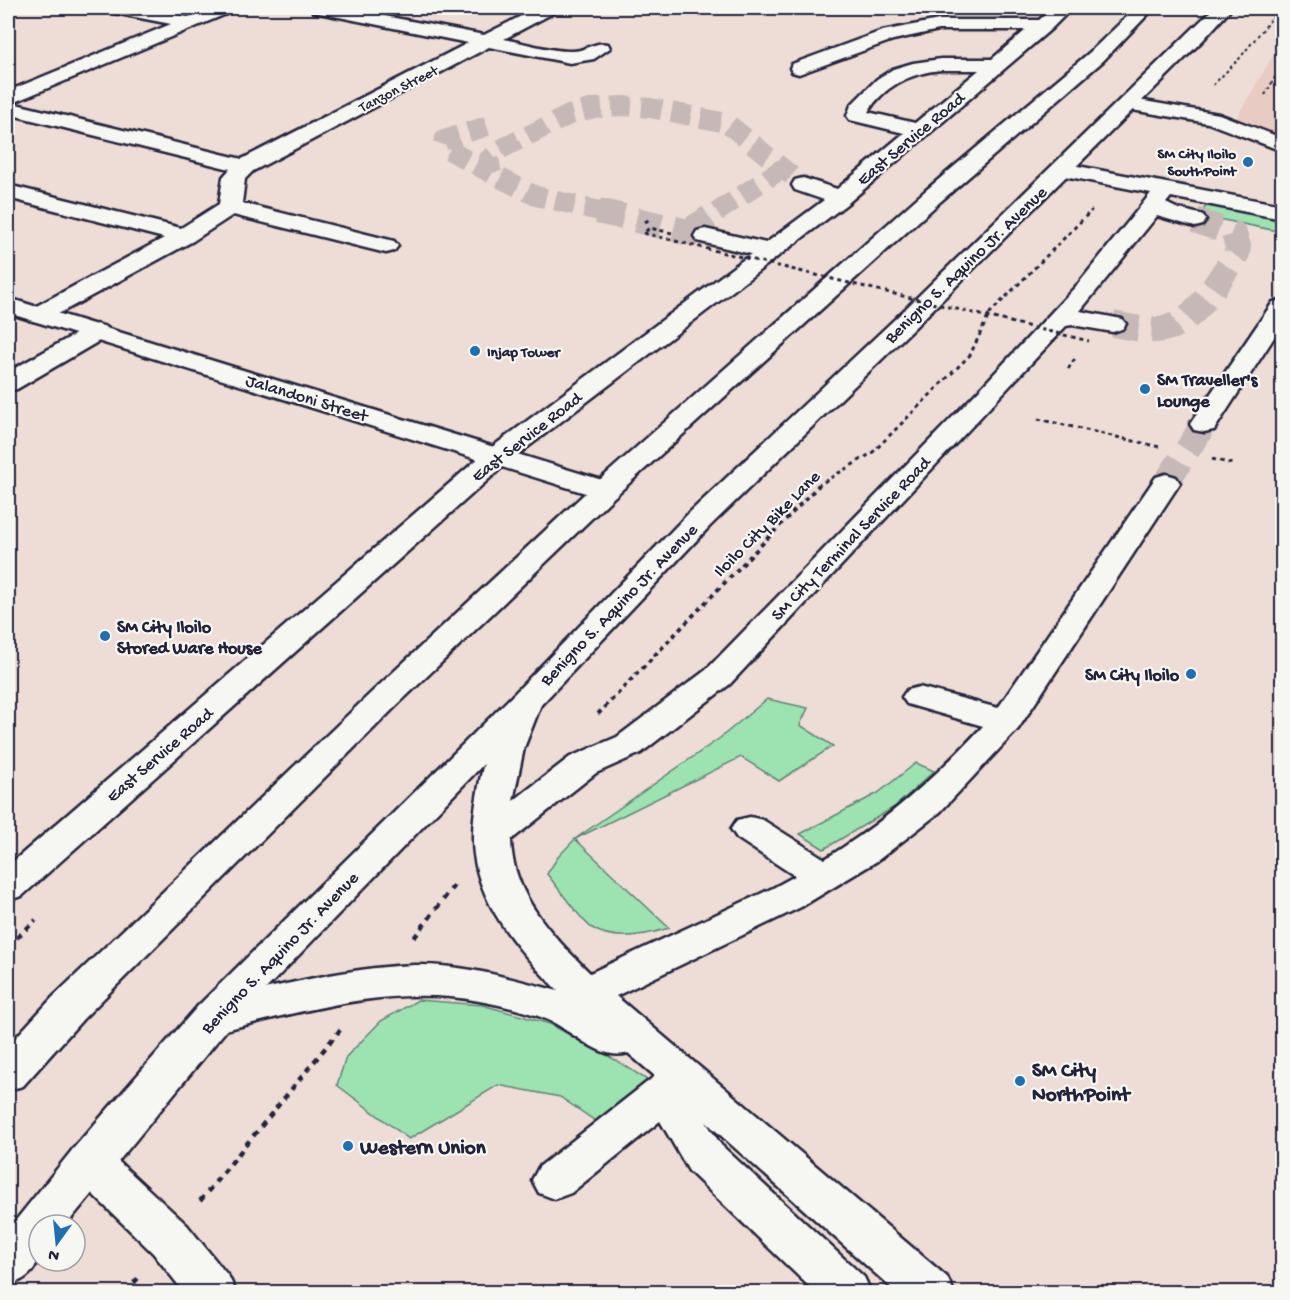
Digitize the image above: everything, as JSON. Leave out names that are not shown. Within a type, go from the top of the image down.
[{"type":"main road","points":[[115,8],[188,22]]},
{"type":"main road","points":[[8,98],[225,8]]},
{"type":"main road","points":[[319,8],[570,57],[587,55],[601,48]]},
{"type":"main road","name":"Tanzon Street","points":[[245,166],[549,8]]},
{"type":"main road","name":"East Service Road","points":[[8,887],[498,456],[840,198],[917,130],[1063,8]]},
{"type":"main road","points":[[8,1074],[68,1008],[367,715],[605,490],[933,196],[1096,57],[1145,8]]},
{"type":"main road","name":"Benigno S. Aquino Jr. Avenue","points":[[49,1213],[213,1017],[525,702],[699,520],[906,322],[1223,8]]},
{"type":"main road","points":[[799,68],[888,35],[939,24],[1045,25]]},
{"type":"main road","points":[[917,130],[857,116],[858,109],[889,80],[919,68],[940,63],[997,65]]},
{"type":"main road","points":[[1127,104],[1212,118],[1282,145]]},
{"type":"main road","points":[[8,108],[245,166]]},
{"type":"main road","points":[[230,207],[234,177],[245,166]]},
{"type":"main road","points":[[1062,169],[1159,197],[1282,212]]},
{"type":"main road","points":[[803,185],[840,198]]},
{"type":"main road","points":[[8,190],[185,236]]},
{"type":"main road","points":[[1159,197],[1168,213],[1195,220]]},
{"type":"main road","name":"SM City Terminal Service Road","points":[[491,837],[584,765],[629,746],[717,677],[988,396],[1088,288],[1159,197]]},
{"type":"main road","points":[[38,315],[185,236],[230,207],[386,246]]},
{"type":"main road","points":[[694,236],[771,251]]},
{"type":"main road","name":"Jalandoni Street","points":[[8,305],[605,490]]},
{"type":"main road","points":[[1204,424],[1282,307]]},
{"type":"main road","points":[[1057,321],[1072,317],[1113,324]]},
{"type":"main road","points":[[8,383],[97,332]]},
{"type":"main road","points":[[585,993],[768,907],[823,876],[899,826],[978,752],[1006,721],[1166,483]]},
{"type":"main road","points":[[919,697],[1006,721]]},
{"type":"main road","points":[[525,702],[506,748],[491,837],[496,872],[517,916],[585,993],[685,1077],[884,1255],[930,1293]]},
{"type":"main road","points":[[750,829],[823,876]]},
{"type":"main road","points":[[213,1017],[334,989],[416,980],[479,986],[559,1007],[685,1077]]},
{"type":"main road","points":[[555,1180],[685,1077]]},
{"type":"main road","points":[[685,1077],[680,1117],[705,1158],[847,1293]]},
{"type":"main road","points":[[89,1162],[170,1239],[212,1293]]},
{"type":"main road","name":"Benigno S. Aquino Jr. Avenue","points":[[8,1265],[27,1240]]},
{"type":"path","points":[[1272,18],[1282,19]]},
{"type":"path","points":[[1265,95],[1282,65]]},
{"type":"path","name":"Iloilo City Bike Lane","points":[[584,765],[597,715],[820,483],[872,453],[970,355],[990,313],[1097,204]]},
{"type":"path","points":[[645,222],[650,219]]},
{"type":"path","points":[[694,236],[650,228],[643,233],[1089,341]]},
{"type":"path","points":[[1038,419],[1165,448]]},
{"type":"path","points":[[1210,459],[1233,464]]},
{"type":"shaded area","points":[[1282,40],[1282,145],[1234,122]]},
{"type":"green space","points":[[1221,203],[1282,215],[1282,232],[1199,215],[1207,205]]},
{"type":"green space","points":[[767,699],[808,708],[800,725],[833,746],[779,781],[741,757],[575,839],[720,738]]},
{"type":"green space","points":[[916,763],[934,771],[896,806],[824,849],[800,834],[878,793]]},
{"type":"green space","points":[[575,839],[669,928],[641,935],[620,936],[592,928],[547,874],[558,857]]},
{"type":"green space","points":[[418,1000],[482,1005],[550,1024],[652,1083],[600,1124],[560,1097],[498,1085],[409,1139],[337,1085],[346,1057],[381,1021]]},
{"type":"tunnel","points":[[492,174],[489,159],[499,150],[569,115],[594,108],[623,106],[651,108],[727,123],[783,168]]},
{"type":"tunnel","points":[[487,126],[444,140],[442,146],[492,174]]},
{"type":"tunnel","points":[[717,212],[783,168]]},
{"type":"tunnel","points":[[783,168],[803,185]]},
{"type":"tunnel","points":[[492,174],[536,196],[604,212]]},
{"type":"tunnel","points":[[598,211],[705,236]]},
{"type":"tunnel","points":[[688,232],[720,211]]},
{"type":"tunnel","points":[[1113,324],[1150,330],[1169,328],[1193,313],[1203,302],[1237,253],[1238,246],[1234,234],[1195,220]]},
{"type":"tunnel","points":[[1166,483],[1204,424]]},
{"type":"place","name":"SM City Iloilo SouthPoint","points":[[1248,162]]},
{"type":"place","name":"Injap Tower","points":[[475,351]]},
{"type":"place","name":"SM Traveller's Lounge","points":[[1145,389]]},
{"type":"place","name":"SM City Iloilo Stored Ware House","points":[[105,636]]},
{"type":"place","name":"SM City Iloilo","points":[[1191,674]]},
{"type":"place","name":"SM City NorthPoint","points":[[1020,1081]]},
{"type":"place","name":"Western Union","points":[[348,1146]]}]
